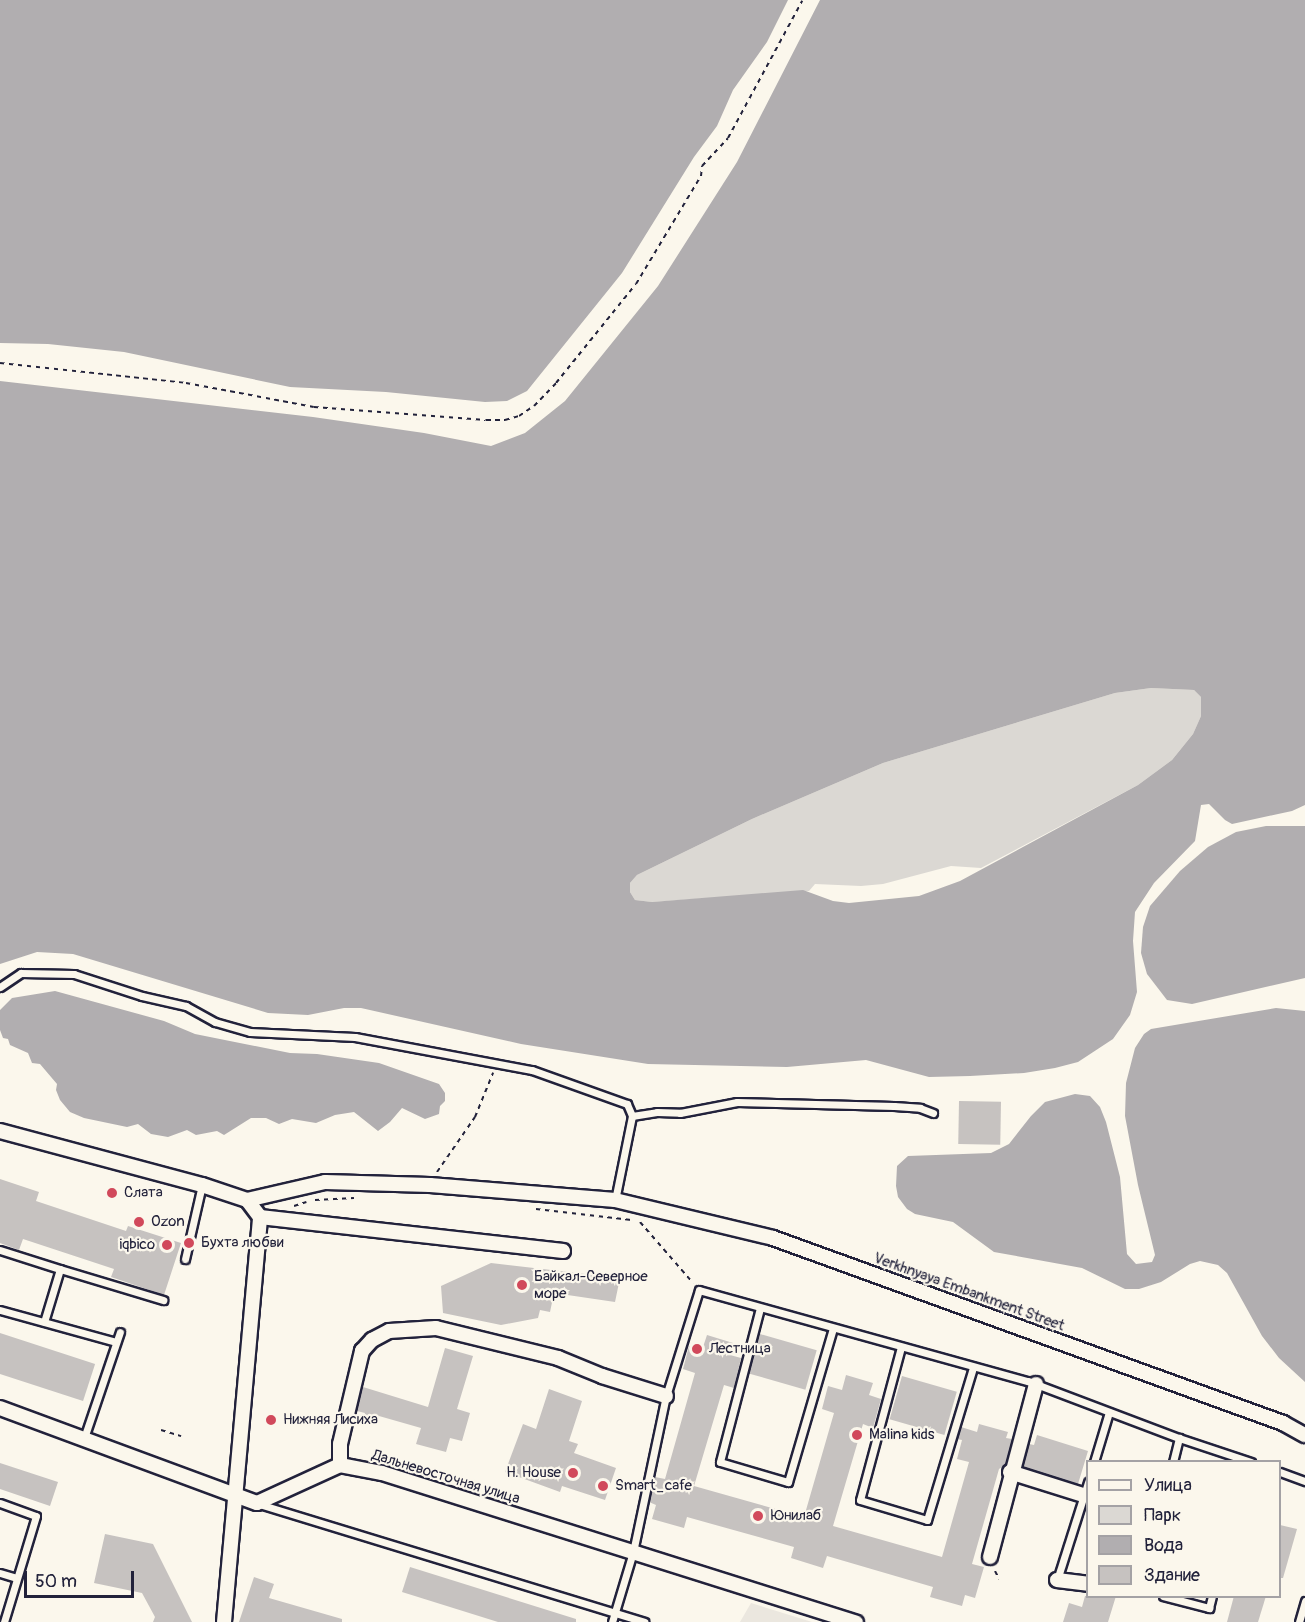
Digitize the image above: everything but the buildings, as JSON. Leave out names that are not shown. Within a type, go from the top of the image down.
[{"type":"street","points":[[0,1131],[202,1185],[247,1200],[260,1216],[237,1496],[224,1622]]},
{"type":"street","name":"Verkhnyaya Embankment Street","points":[[247,1200],[325,1182],[430,1185],[615,1200],[773,1238],[1283,1423],[1305,1435]]},
{"type":"street","points":[[260,1216],[563,1251]]},
{"type":"street","points":[[0,1408],[83,1441],[257,1503],[340,1465],[340,1444],[362,1351],[372,1340],[388,1331],[436,1328],[558,1358],[602,1376],[666,1396]]},
{"type":"street","points":[[990,1557],[1036,1384]]},
{"type":"street","name":"Дальневосточная улица","points":[[340,1465],[382,1473],[856,1622]]},
{"type":"street","points":[[1011,1473],[1085,1489]]},
{"type":"street","points":[[1057,1581],[1086,1584]]},
{"type":"lane","points":[[0,987],[21,973],[74,974],[142,996],[186,1006],[215,1022],[250,1032],[355,1036],[532,1070],[627,1104],[632,1116],[615,1200]]},
{"type":"lane","points":[[632,1116],[657,1112],[680,1113],[728,1104],[757,1102],[911,1107],[933,1113]]},
{"type":"lane","points":[[185,1259],[202,1185]]},
{"type":"lane","points":[[0,1250],[163,1300]]},
{"type":"lane","points":[[44,1322],[60,1269]]},
{"type":"lane","points":[[612,1622],[633,1552],[666,1396],[699,1290],[1036,1384],[1179,1438],[1248,1460]]},
{"type":"lane","points":[[760,1308],[720,1462],[788,1482],[833,1328]]},
{"type":"lane","points":[[0,1310],[116,1342]]},
{"type":"lane","points":[[83,1441],[120,1332]]},
{"type":"lane","points":[[901,1347],[860,1500],[927,1520],[973,1368]]},
{"type":"lane","points":[[1094,1460],[1109,1412]]},
{"type":"lane","points":[[1173,1460],[1179,1438]]},
{"type":"lane","points":[[1281,1472],[1305,1481]]},
{"type":"lane","points":[[1057,1581],[1085,1489]]},
{"type":"lane","points":[[0,1503],[36,1516],[4,1622]]},
{"type":"lane","points":[[257,1503],[644,1622]]},
{"type":"lane","points":[[0,1573],[16,1578]]},
{"type":"lane","points":[[1170,1598],[1209,1608],[1212,1598]]},
{"type":"lane","points":[[1299,1622],[1305,1601]]},
{"type":"path","points":[[0,363],[186,383],[314,407],[486,420],[505,420],[519,416],[534,406],[556,383],[636,284],[702,176],[702,166],[728,138],[802,1]]},
{"type":"path","points":[[430,1185],[475,1117],[498,1063]]},
{"type":"path","points":[[291,1207],[312,1200],[356,1198]]},
{"type":"path","points":[[536,1209],[639,1220],[699,1290]]},
{"type":"path","points":[[161,1430],[181,1436]]},
{"type":"shaded area","points":[[751,1603],[812,1622],[740,1622]]},
{"type":"green space","points":[[1151,688],[1194,690],[1201,697],[1201,716],[1193,734],[1172,760],[1138,785],[981,868],[951,866],[883,884],[861,886],[815,884],[809,891],[652,902],[635,900],[630,892],[630,883],[637,875],[752,819],[883,763],[1115,693]]},
{"type":"water","points":[[0,0],[788,0],[767,42],[733,90],[717,126],[694,157],[622,273],[527,391],[507,401],[485,402],[386,392],[290,387],[124,352],[48,344],[0,343]]},
{"type":"water","points":[[820,0],[1305,0],[1305,805],[1292,811],[1232,824],[1209,804],[1201,805],[1195,841],[1154,883],[1135,912],[1133,941],[1137,992],[1130,1015],[1113,1039],[1078,1062],[1055,1068],[1024,1073],[970,1076],[929,1077],[866,1060],[787,1067],[648,1064],[521,1044],[361,1008],[344,1008],[308,1015],[268,1013],[73,954],[37,952],[0,964],[0,381],[313,417],[424,433],[491,446],[525,433],[565,401],[658,286],[737,162]],"holes":[[[1151,688],[1194,690],[1201,697],[1201,716],[1193,734],[1172,760],[1138,785],[960,881],[919,896],[849,903],[833,901],[803,890],[652,902],[635,900],[630,892],[630,883],[637,875],[752,819],[883,763],[1115,693]]]},
{"type":"water","points":[[1266,826],[1305,826],[1305,978],[1192,1004],[1167,1000],[1147,974],[1141,953],[1143,927],[1150,906],[1180,871],[1208,847],[1236,832]]},
{"type":"water","points":[[55,991],[164,1021],[195,1034],[290,1053],[317,1054],[379,1063],[439,1084],[445,1093],[445,1101],[440,1106],[439,1114],[425,1119],[402,1108],[390,1122],[378,1131],[354,1112],[335,1115],[316,1123],[292,1119],[279,1124],[266,1118],[251,1118],[224,1135],[217,1131],[196,1135],[187,1130],[168,1137],[151,1134],[138,1124],[127,1127],[84,1118],[70,1112],[60,1100],[56,1090],[57,1084],[40,1064],[32,1063],[28,1053],[10,1045],[8,1039],[3,1038],[0,1030],[0,1010],[12,998]]},
{"type":"water","points":[[1276,1008],[1305,1011],[1305,1382],[1279,1358],[1262,1336],[1227,1273],[1218,1265],[1200,1261],[1190,1264],[1161,1282],[1139,1289],[1125,1289],[1082,1268],[994,1252],[953,1222],[915,1214],[907,1209],[898,1197],[897,1166],[908,1156],[991,1153],[1009,1144],[1045,1102],[1075,1094],[1090,1096],[1100,1107],[1106,1122],[1120,1177],[1127,1254],[1136,1264],[1152,1262],[1155,1255],[1138,1185],[1125,1116],[1126,1083],[1135,1048],[1144,1034],[1151,1029]]},
{"type":"place","name":"Слата","points":[[112,1193]]},
{"type":"place","name":"Ozon","points":[[139,1222]]},
{"type":"place","name":"Бухта любви","points":[[189,1243]]},
{"type":"place","name":"iqbico","points":[[167,1245]]},
{"type":"place","name":"Байкал-Северное море","points":[[522,1285]]},
{"type":"place","name":"Лестница","points":[[697,1349]]},
{"type":"place","name":"Нижняя Лисиха","points":[[271,1420]]},
{"type":"place","name":"Malina kids","points":[[857,1435]]},
{"type":"place","name":"H. House","points":[[573,1473]]},
{"type":"place","name":"Smart_cafe","points":[[603,1486]]},
{"type":"place","name":"Юнилаб","points":[[758,1516]]}]
